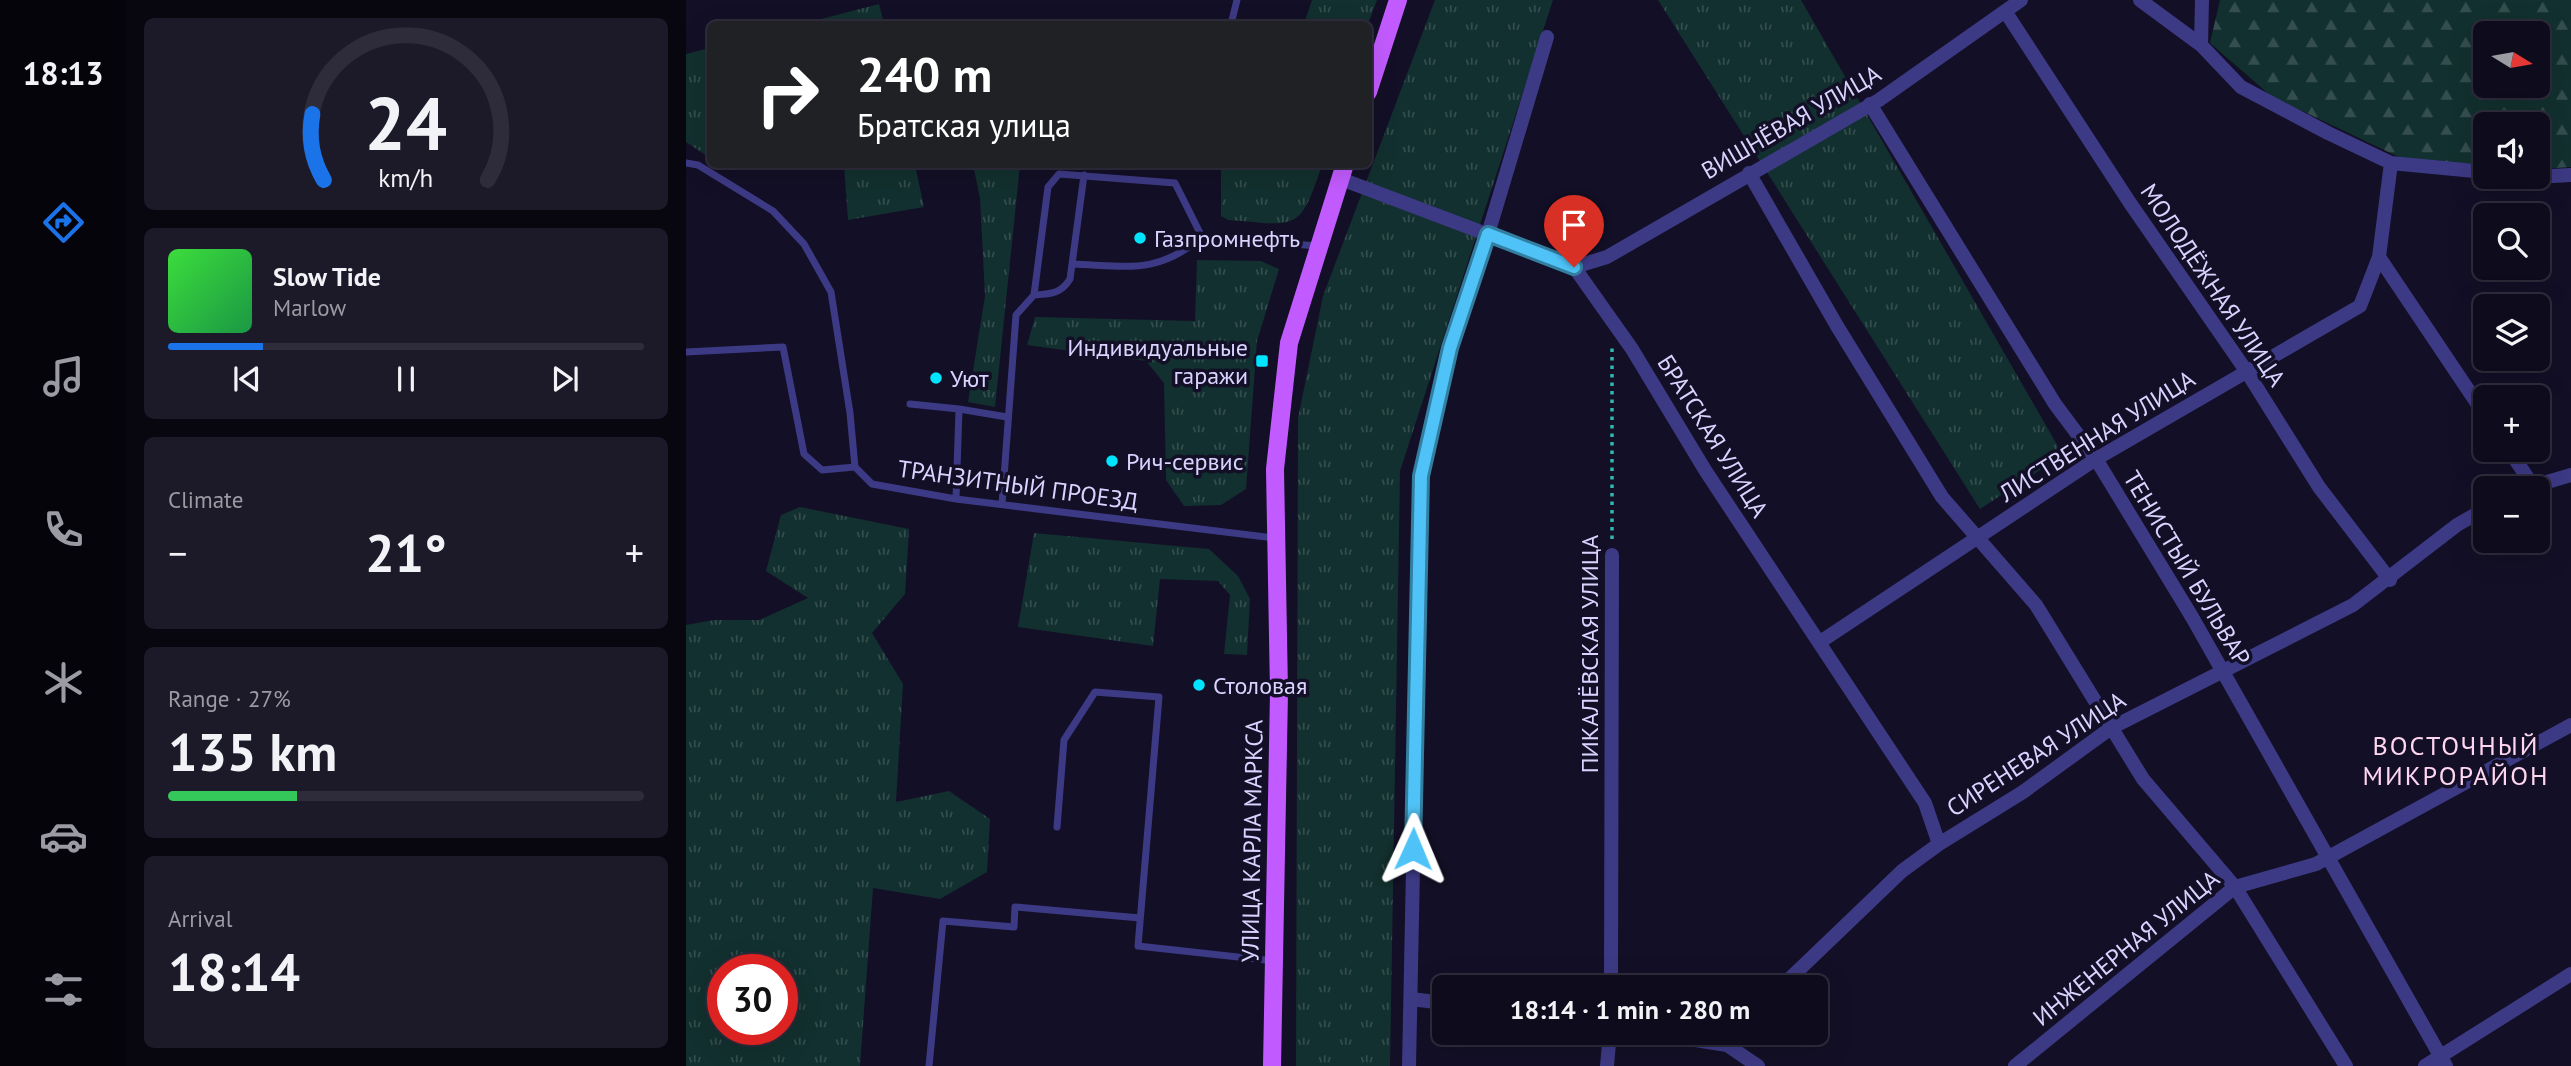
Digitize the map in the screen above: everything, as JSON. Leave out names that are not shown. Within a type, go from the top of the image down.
[{"type":"main road","points":[[1372,79],[1395,1]]},
{"type":"main road","name":"УЛИЦА КАРЛА МАРКСА","points":[[1272,1066],[1279,692],[1275,469],[1289,343],[1343,172]]},
{"type":"street","name":"ВИШНЁВАЯ УЛИЦА","points":[[1574,267],[1607,257],[1870,104],[2021,0]]},
{"type":"street","points":[[2140,0],[2201,45],[2241,87],[2391,163],[2473,171]]},
{"type":"street","points":[[2201,45],[2202,0]]},
{"type":"street","name":"МОЛОДЁЖНАЯ УЛИЦА","points":[[2005,11],[2130,204],[2247,372],[2319,487],[2390,580]]},
{"type":"street","points":[[1409,1066],[1421,476],[1450,348],[1488,234],[1547,37]]},
{"type":"street","name":"ТЕНИСТЫЙ БУЛЬВАР","points":[[1870,104],[2054,404],[2096,459],[2223,672],[2443,1061]]},
{"type":"street","name":"ЛИСТВЕННАЯ УЛИЦА","points":[[1820,642],[2096,459],[2360,306],[2379,257],[2391,163]]},
{"type":"street","points":[[1343,172],[1488,234],[1574,267]]},
{"type":"street","points":[[1749,173],[1836,326],[1935,485],[2036,605],[2143,779],[2235,887],[2346,1066]]},
{"type":"street","points":[[2550,176],[2571,175]]},
{"type":"street","points":[[2379,257],[2473,397]]},
{"type":"street","name":"БРАТСКАЯ УЛИЦА","points":[[1574,267],[1612,321],[1705,470],[1924,803],[1939,844]]},
{"type":"street","points":[[2550,481],[2571,475]]},
{"type":"street","name":"СИРЕНЕВАЯ УЛИЦА","points":[[1793,975],[1902,871],[1939,844],[2023,792],[2112,728],[2353,605],[2473,516]]},
{"type":"street","name":"ПИКАЛЁВСКАЯ УЛИЦА","points":[[1611,975],[1612,555]]},
{"type":"street","name":"ИНЖЕНЕРНАЯ УЛИЦА","points":[[2015,1066],[2235,887],[2327,858],[2571,725]]},
{"type":"street","points":[[2425,1066],[2443,1061],[2571,974]]},
{"type":"street","points":[[1411,999],[1432,1002]]},
{"type":"street","points":[[1607,1066],[1609,1045]]},
{"type":"street","points":[[1727,1045],[1758,1066]]},
{"type":"lane","points":[[1232,21],[1237,0]]},
{"type":"lane","points":[[686,163],[698,166],[773,211],[804,244],[831,292],[855,467],[822,470],[804,454],[783,347],[686,352]]},
{"type":"lane","points":[[1002,503],[1016,316],[1034,295],[1048,187],[1059,174],[1175,183],[1202,237]]},
{"type":"lane","points":[[1034,295],[1056,293],[1065,288],[1072,264],[1084,175]]},
{"type":"lane","points":[[1072,264],[1148,266],[1163,263],[1182,254],[1202,237],[1319,246]]},
{"type":"lane","points":[[910,404],[1007,417]]},
{"type":"lane","points":[[956,499],[959,409]]},
{"type":"lane","name":"ТРАНЗИТНЫЙ ПРОЕЗД","points":[[855,467],[872,484],[956,499],[1275,538]]},
{"type":"lane","points":[[1057,827],[1064,740],[1095,692],[1159,697],[1138,946],[1275,961]]},
{"type":"lane","points":[[929,1066],[943,920],[1014,927],[1015,907],[1140,918]]},
{"type":"path","name":"ПИКАЛЁВСКАЯ УЛИЦА","points":[[1612,321],[1612,555]]},
{"type":"green space","points":[[1312,0],[1377,0],[1369,21],[1305,21]]},
{"type":"green space","points":[[1435,0],[1553,0],[1400,471],[1390,1066],[1296,1066],[1298,418],[1323,296]]},
{"type":"green space","points":[[1658,0],[1801,0],[2063,455],[1980,509]]},
{"type":"green space","points":[[2220,0],[2571,0],[2571,167],[2550,168],[2550,112],[2473,112],[2473,164],[2403,159],[2271,96],[2210,43]]},
{"type":"green space","points":[[879,4],[883,21],[814,21]]},
{"type":"green space","points":[[707,49],[707,156],[686,142],[686,54]]},
{"type":"green space","points":[[844,168],[916,168],[924,207],[848,220]]},
{"type":"green space","points":[[974,168],[1020,168],[995,407],[968,402],[985,296],[980,198]]},
{"type":"green space","points":[[1216,168],[1321,168],[1300,214],[1282,223],[1228,220],[1221,216],[1221,169]]},
{"type":"green space","points":[[1197,260],[1261,261],[1279,269],[1257,341],[1246,489],[1221,505],[1184,506],[1166,480],[1164,383],[1146,361],[1027,345],[1035,317],[1195,321]]},
{"type":"green space","points":[[800,507],[909,529],[905,594],[872,633],[903,684],[896,802],[949,791],[990,819],[987,872],[940,899],[873,888],[860,1066],[686,1066],[686,625],[714,620],[759,620],[808,598],[766,571],[781,515]]},
{"type":"green space","points":[[1034,533],[1209,549],[1238,576],[1250,599],[1247,655],[1224,654],[1230,595],[1218,581],[1160,579],[1153,646],[1018,627]]},
{"type":"place","name":"Газпромнефть","points":[[1140,238]]},
{"type":"place","name":"Индивидуальные гаражи","points":[[1262,361]]},
{"type":"place","name":"Уют","points":[[936,378]]},
{"type":"place","name":"Рич-сервис","points":[[1112,461]]},
{"type":"place","name":"Столовая","points":[[1199,685]]},
{"type":"district","name":"ВОСТОЧНЫЙ МИКРОРАЙОН","points":[[2456,760]]},
{"type":"route","points":[[1413,849],[1421,476],[1450,348],[1488,234],[1574,267]]}]
